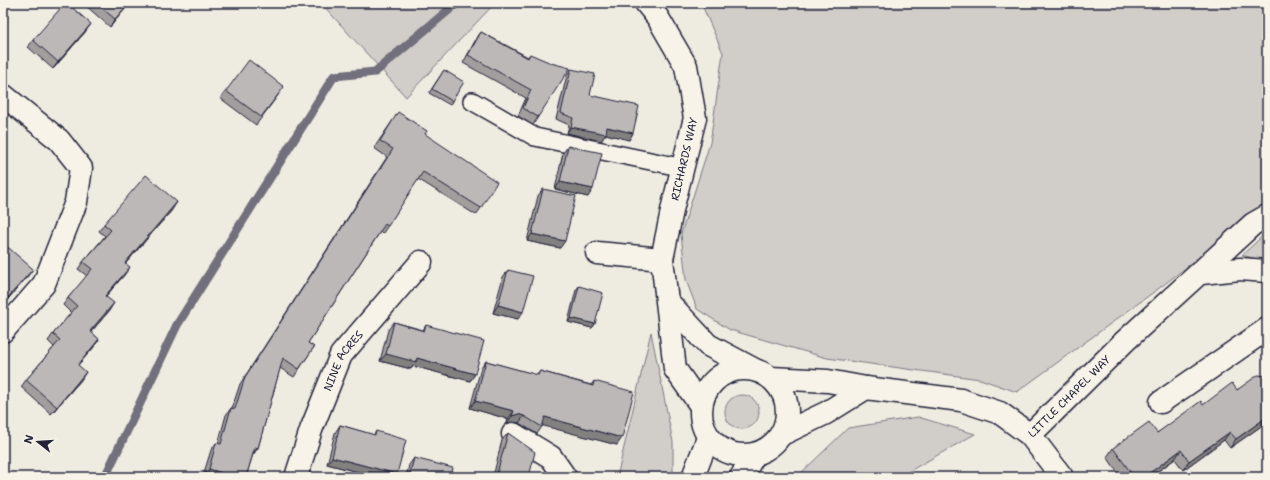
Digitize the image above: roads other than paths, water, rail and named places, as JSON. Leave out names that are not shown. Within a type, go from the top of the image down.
[{"type":"street","name":"RICHARDS WAY","points":[[646,3],[658,18],[686,66],[696,118],[673,206],[662,259],[669,303],[676,369],[700,406]]},
{"type":"street","points":[[3,95],[59,140],[81,168],[76,202],[44,284],[3,331]]},
{"type":"street","name":"LITTLE CHAPEL WAY","points":[[764,375],[828,381],[866,388],[961,400],[1000,413],[1030,435],[1125,341],[1253,224],[1267,216]]},
{"type":"street","points":[[597,253],[662,259]]},
{"type":"street","name":"NINE ACRES","points":[[296,477],[311,430],[341,355],[421,262]]},
{"type":"street","points":[[1201,273],[1240,269],[1267,271]]},
{"type":"street","points":[[669,303],[708,345],[764,375],[783,393],[787,408],[787,420],[782,434]]},
{"type":"street","points":[[1162,402],[1267,329]]},
{"type":"street","points":[[764,375],[743,369],[728,372],[715,379],[706,391],[700,406],[702,424],[708,438],[721,450],[736,456],[756,454],[769,448],[782,434],[826,413],[866,388]]},
{"type":"street","points":[[513,434],[551,456],[565,477]]},
{"type":"street","points":[[1030,435],[1062,477]]},
{"type":"street","points":[[693,477],[708,438]]},
{"type":"street","points":[[741,477],[756,454]]},
{"type":"lane","points":[[472,101],[535,137],[684,168]]},
{"type":"waterway","points":[[105,477],[177,325],[334,76],[375,72],[457,3]]}]
